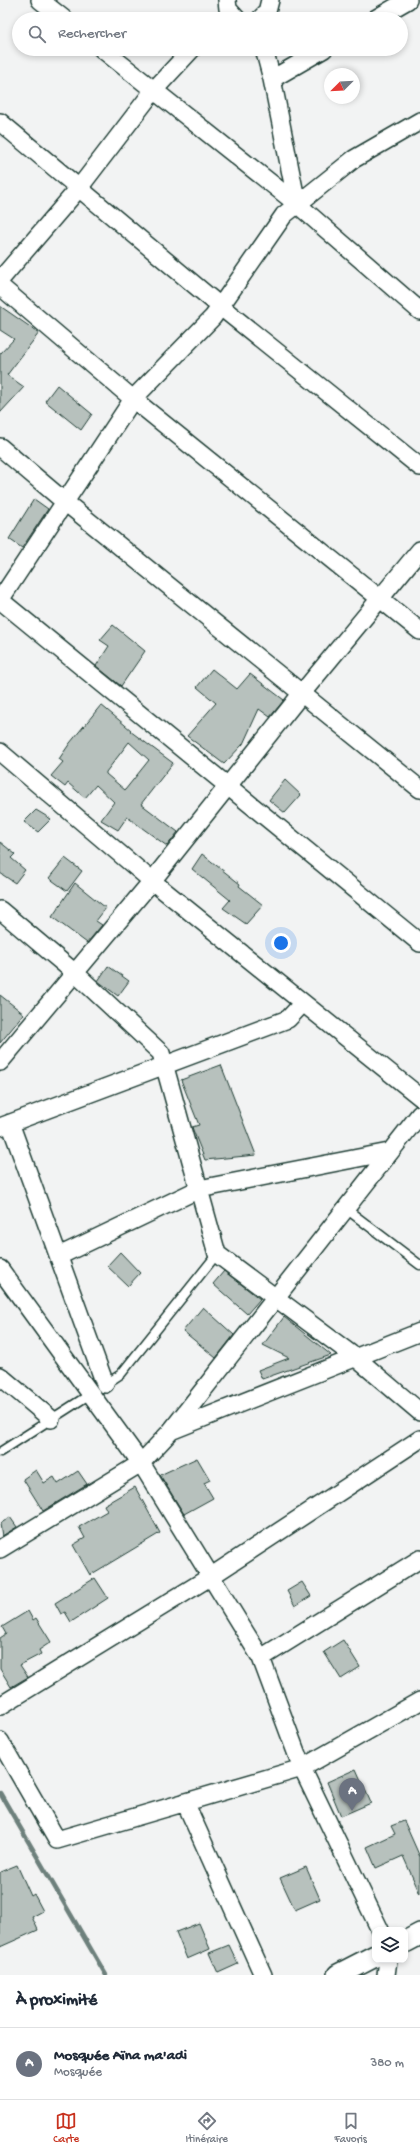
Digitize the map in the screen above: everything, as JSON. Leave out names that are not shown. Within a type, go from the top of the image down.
[{"type":"street","points":[[40,0],[55,12]]},
{"type":"street","points":[[267,12],[270,0]]},
{"type":"street","points":[[387,12],[408,0]]},
{"type":"street","points":[[111,56],[297,204],[420,311]]},
{"type":"street","points":[[0,280],[79,188],[154,90],[186,56]]},
{"type":"street","points":[[266,56],[272,79],[297,204]]},
{"type":"street","points":[[272,79],[312,56]]},
{"type":"street","points":[[420,121],[354,159],[284,215],[213,317],[134,399],[0,600],[420,943]]},
{"type":"street","points":[[0,122],[221,306],[420,467]]},
{"type":"street","points":[[0,286],[134,399],[420,631]]},
{"type":"street","points":[[0,447],[65,502],[420,789]]},
{"type":"street","points":[[0,1062],[152,881],[420,550]]},
{"type":"street","points":[[0,752],[152,881],[420,1097]]},
{"type":"street","points":[[0,910],[75,973],[161,1053],[217,1254],[355,1357],[420,1412]]},
{"type":"street","points":[[106,1384],[58,1256],[5,1125],[288,1019],[302,1003]]},
{"type":"street","points":[[0,1549],[141,1463],[171,1431],[277,1298],[420,1114]]},
{"type":"street","points":[[58,1256],[200,1189],[389,1152]]},
{"type":"street","points":[[0,1269],[141,1463],[210,1578],[261,1658],[302,1768],[379,1927]]},
{"type":"street","points":[[171,1431],[420,1332]]},
{"type":"street","points":[[0,1376],[51,1419]]},
{"type":"street","points":[[0,1706],[210,1578],[420,1439]]},
{"type":"street","points":[[261,1658],[420,1559]]},
{"type":"street","points":[[0,1741],[57,1840],[302,1768],[420,1702]]},
{"type":"street","points":[[184,1802],[263,1975]]},
{"type":"street","points":[[408,1940],[420,1934]]},
{"type":"street","points":[[338,1975],[372,1958]]},
{"type":"street","points":[[386,1975],[388,1963]]},
{"type":"lane","points":[[346,1208],[420,1264]]},
{"type":"lane","points":[[0,1452],[121,1374],[217,1254]]},
{"type":"building","points":[[0,306],[39,333],[7,375],[24,387],[0,413],[0,354],[14,339],[0,330]]},
{"type":"building","points":[[57,385],[92,414],[81,430],[45,401]]},
{"type":"building","points":[[34,499],[48,509],[22,548],[9,539]]},
{"type":"building","points":[[113,625],[145,651],[121,686],[96,666],[109,646],[100,640]]},
{"type":"building","points":[[212,669],[237,689],[250,674],[284,700],[270,717],[259,709],[243,744],[224,764],[187,736],[216,703],[197,687]]},
{"type":"building","points":[[101,705],[131,730],[130,731],[173,763],[141,804],[178,832],[167,846],[127,817],[118,830],[101,820],[114,802],[96,785],[85,798],[68,783],[65,787],[51,776],[63,762],[59,759]],"holes":[[[129,742],[149,760],[125,790],[106,774]]]},
{"type":"building","points":[[285,780],[301,795],[285,813],[269,800]]},
{"type":"building","points":[[36,810],[51,819],[38,832],[24,822]]},
{"type":"building","points":[[0,842],[15,854],[11,858],[25,870],[15,883],[0,873]]},
{"type":"building","points":[[202,854],[240,884],[239,886],[263,905],[246,924],[223,908],[230,900],[192,869]]},
{"type":"building","points":[[65,858],[82,871],[67,891],[49,878]]},
{"type":"building","points":[[75,883],[106,908],[96,921],[102,925],[87,943],[52,917]]},
{"type":"building","points":[[108,966],[129,981],[118,996],[98,981]]},
{"type":"building","points":[[0,995],[24,1014],[0,1043]]},
{"type":"building","points":[[221,1065],[256,1155],[205,1160],[193,1130],[192,1127],[199,1125],[181,1080]]},
{"type":"building","points":[[120,1252],[140,1273],[128,1286],[107,1266]]},
{"type":"building","points":[[224,1271],[260,1299],[247,1314],[213,1284]]},
{"type":"building","points":[[203,1307],[234,1335],[216,1358],[183,1331]]},
{"type":"building","points":[[284,1317],[331,1355],[262,1379],[258,1370],[289,1358],[263,1345]]},
{"type":"building","points":[[197,1458],[210,1480],[204,1483],[213,1498],[184,1514],[160,1475]]},
{"type":"building","points":[[36,1470],[44,1483],[54,1477],[58,1484],[78,1471],[87,1484],[43,1511],[23,1479]]},
{"type":"building","points":[[135,1487],[160,1533],[90,1575],[73,1545],[85,1538],[79,1527],[107,1511],[104,1505]]},
{"type":"building","points":[[10,1517],[17,1527],[2,1536],[0,1524]]},
{"type":"building","points":[[95,1578],[108,1598],[71,1622],[65,1612],[61,1614],[55,1603]]},
{"type":"building","points":[[302,1582],[311,1596],[295,1606],[287,1591]]},
{"type":"building","points":[[28,1611],[33,1620],[36,1618],[51,1642],[39,1650],[41,1654],[20,1665],[28,1677],[11,1687],[0,1669],[0,1638],[6,1634],[2,1627]]},
{"type":"building","points":[[343,1640],[360,1667],[341,1679],[324,1652]]},
{"type":"building","points":[[356,1769],[371,1803],[341,1816],[327,1782]]},
{"type":"building","points":[[404,1821],[420,1857],[420,1894],[403,1856],[376,1868],[367,1847],[395,1834],[391,1826]]},
{"type":"building","points":[[17,1865],[31,1896],[34,1894],[43,1911],[32,1917],[38,1930],[0,1947],[0,1872]]},
{"type":"building","points":[[306,1867],[320,1899],[295,1910],[280,1878]]},
{"type":"building","points":[[199,1923],[210,1949],[187,1959],[176,1932]]},
{"type":"building","points":[[229,1945],[238,1964],[218,1973],[209,1953]]},
{"type":"waterway","points":[[0,1793],[106,1975]]},
{"type":"place","name":"Mosquée Aïna ma'adi","points":[[352,1811]]}]
